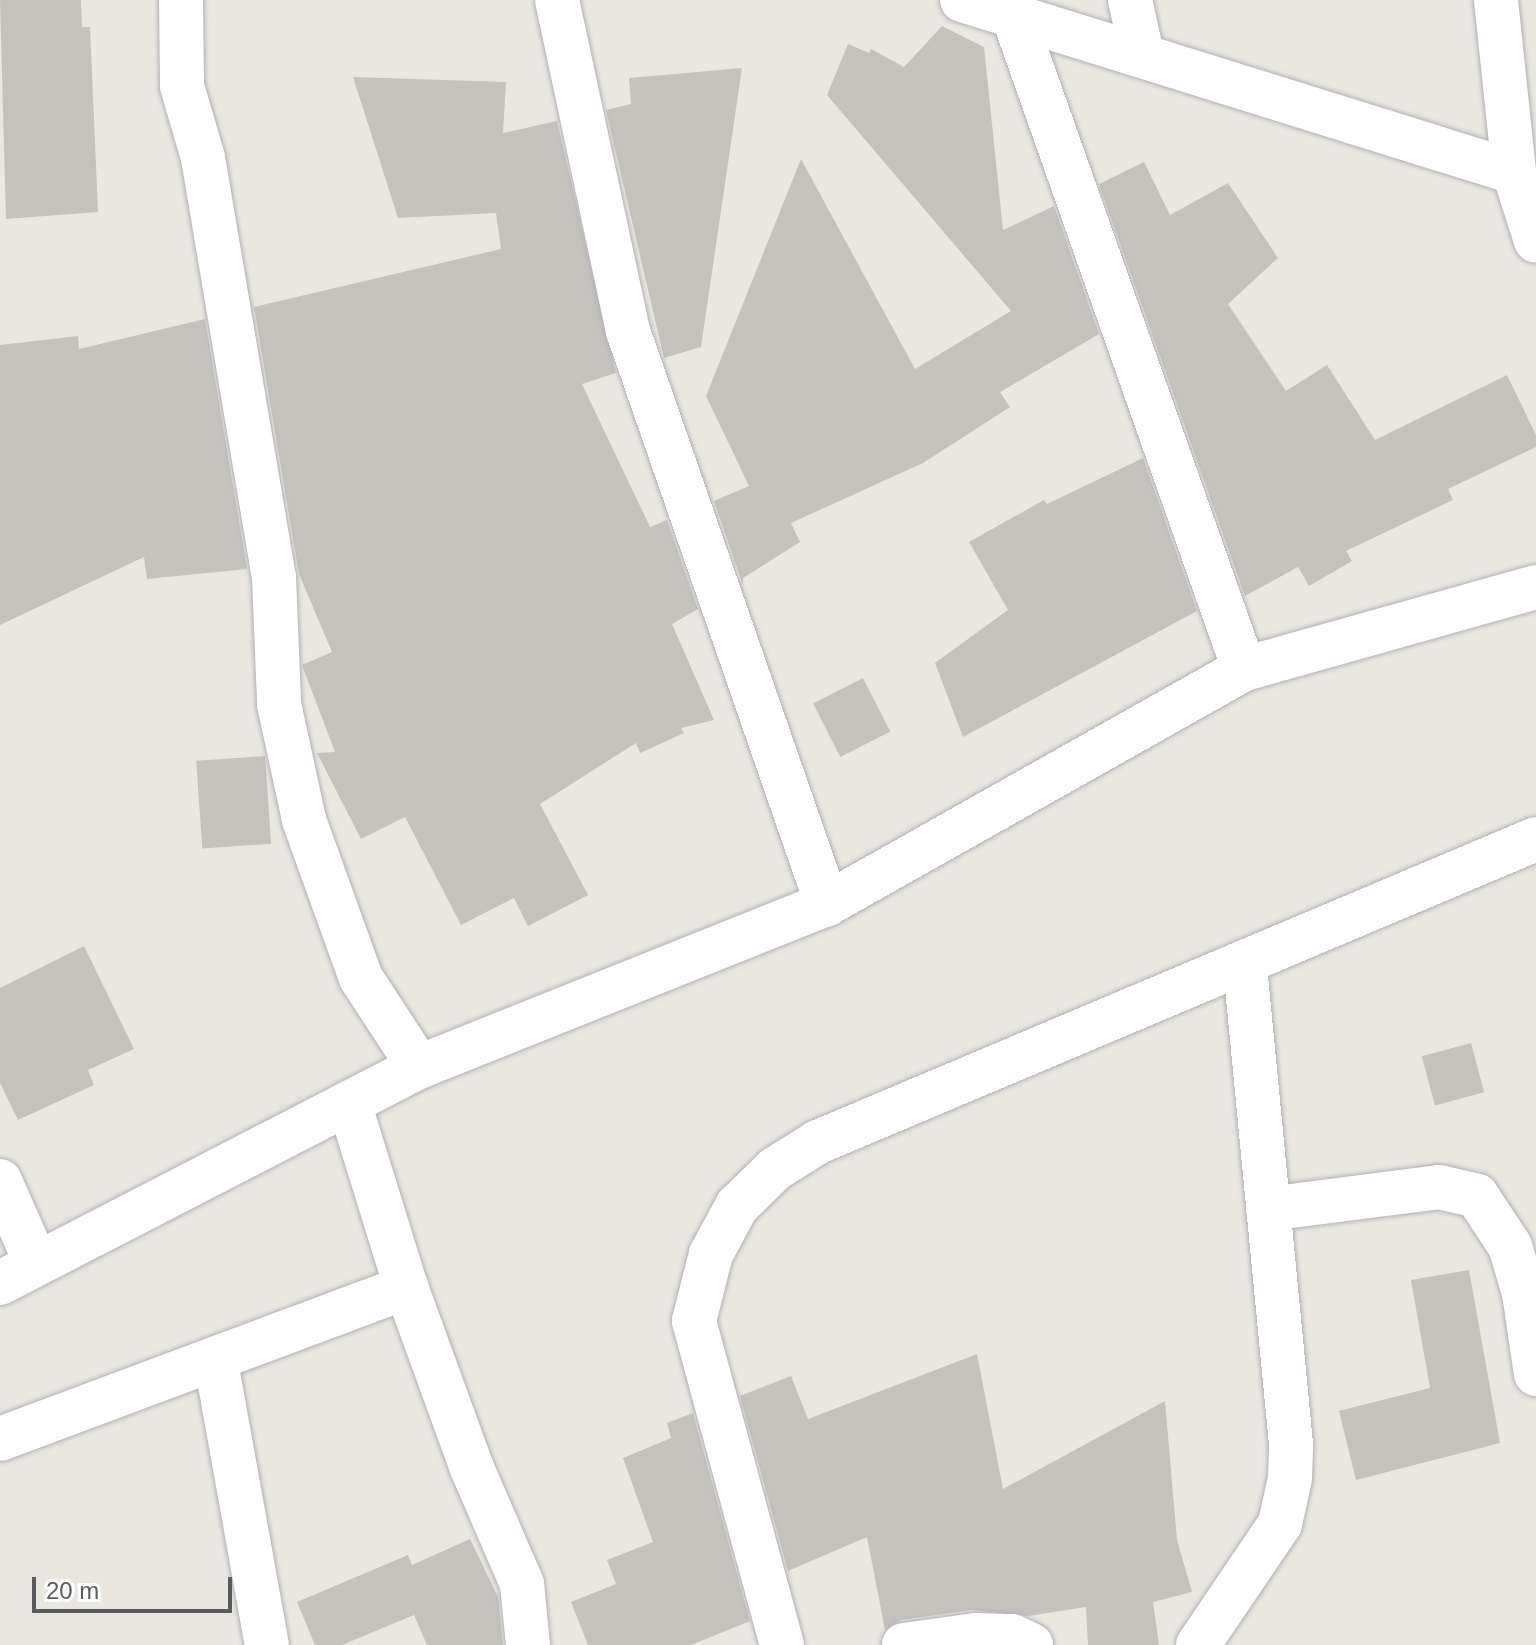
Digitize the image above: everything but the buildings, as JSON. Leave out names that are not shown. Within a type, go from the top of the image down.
[{"type":"street","points":[[181,0],[182,86],[203,158],[274,577],[279,704],[304,820],[361,978],[419,1067]]},
{"type":"street","points":[[557,0],[628,331],[827,904]]},
{"type":"street","points":[[962,0],[1012,12],[1514,172]]},
{"type":"street","points":[[1130,0],[1142,54]]},
{"type":"street","points":[[1496,0],[1514,172],[1536,241]]},
{"type":"street","points":[[1012,12],[1244,669]]},
{"type":"street","points":[[0,1181],[18,1273],[419,1067],[827,904],[1244,669],[1536,587]]},
{"type":"street","points":[[782,1645],[694,1321],[711,1254],[737,1206],[775,1169],[818,1142],[1245,965],[1536,839]]},
{"type":"street","points":[[1198,1645],[1280,1524],[1290,1478],[1291,1444],[1245,965]]},
{"type":"street","points":[[349,1103],[406,1287],[471,1466],[522,1584],[528,1645]]},
{"type":"street","points":[[1268,1209],[1439,1187],[1477,1196],[1510,1246],[1524,1293],[1536,1374]]},
{"type":"street","points":[[0,1439],[216,1362],[406,1287]]},
{"type":"street","points":[[216,1362],[267,1645]]},
{"type":"street","points":[[904,1645],[975,1635],[1012,1636],[1031,1645]]}]
